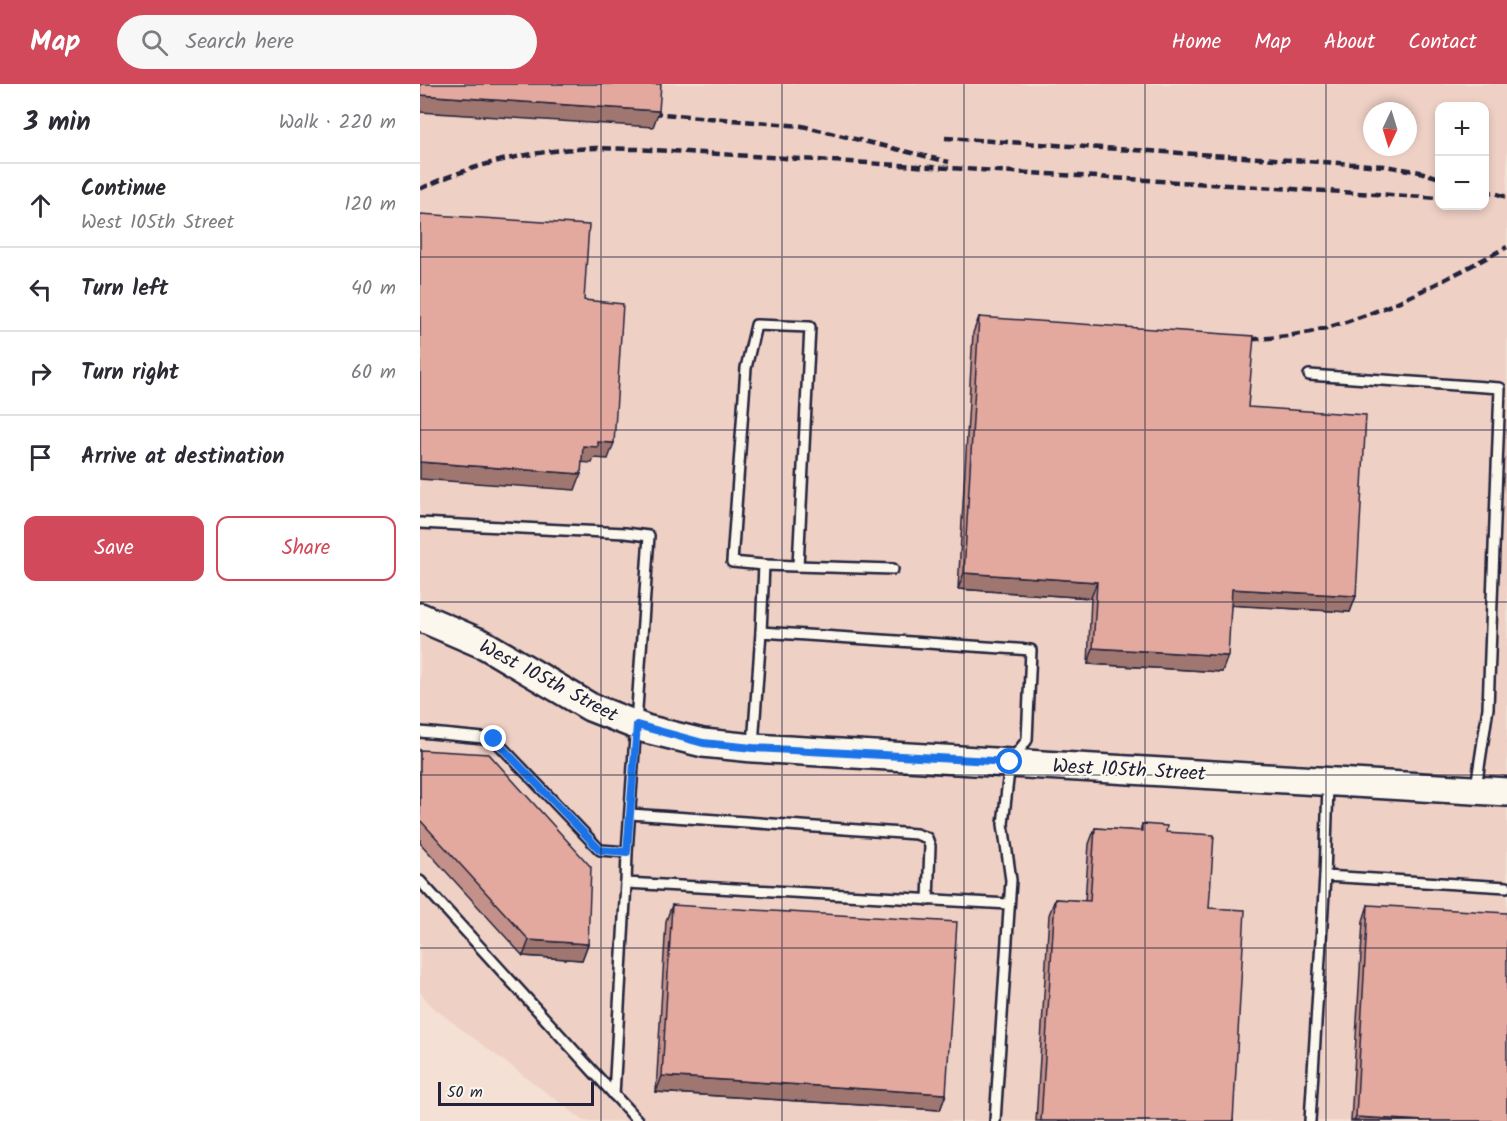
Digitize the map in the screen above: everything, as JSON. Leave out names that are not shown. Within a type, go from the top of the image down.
[{"type":"main road","name":"West 105th Street","points":[[420,616],[485,645],[590,707],[637,725],[703,743],[753,748],[1507,792]]},
{"type":"lane","points":[[798,566],[810,327],[756,325],[746,368],[732,562],[764,565],[893,569]]},
{"type":"lane","points":[[1310,375],[1503,386],[1488,708],[1476,790]]},
{"type":"lane","points":[[420,523],[649,536],[627,852],[614,1095]]},
{"type":"lane","points":[[753,748],[764,565]]},
{"type":"lane","points":[[761,632],[1032,650],[1027,740],[1010,762],[1002,824],[1011,880],[995,1121]]},
{"type":"lane","points":[[420,732],[494,739],[600,850],[627,852]]},
{"type":"lane","points":[[1310,1121],[1325,876],[1328,781]]},
{"type":"lane","points":[[630,814],[916,834],[927,838],[930,846],[928,900]]},
{"type":"lane","points":[[1325,876],[1507,887]]},
{"type":"lane","points":[[420,881],[638,1121]]},
{"type":"lane","points":[[626,883],[1009,904]]},
{"type":"shaded area","points":[[420,84],[1507,84],[1507,1121],[584,1121],[431,1006],[420,992]]},
{"type":"building","points":[[420,84],[661,84],[659,111],[420,95]]},
{"type":"building","points":[[420,214],[589,225],[584,300],[623,304],[614,443],[598,442],[598,447],[583,446],[581,474],[420,462]]},
{"type":"building","points":[[979,317],[1254,336],[1248,407],[1366,415],[1356,596],[1232,589],[1228,656],[1093,648],[1097,582],[964,573]]},
{"type":"building","points":[[420,750],[489,754],[591,867],[588,944],[529,940],[420,820]]},
{"type":"building","points":[[1142,824],[1167,826],[1166,832],[1214,835],[1209,908],[1245,910],[1233,1121],[1041,1121],[1055,899],[1090,901],[1095,828],[1142,831]]},
{"type":"building","points":[[672,905],[957,922],[946,1094],[662,1076]]},
{"type":"building","points":[[1368,905],[1507,913],[1507,1121],[1425,1121],[1356,1117]]},
{"type":"railway","points":[[652,113],[802,126],[949,162]]},
{"type":"railway","points":[[945,138],[1385,166],[1435,176]]},
{"type":"railway","points":[[420,189],[457,173],[517,157],[599,148],[1435,198]]},
{"type":"railway","points":[[1489,192],[1507,197]]},
{"type":"railway","points":[[1238,340],[1301,334],[1361,317],[1411,296],[1507,247]]},
{"type":"route","points":[[494,739],[600,850],[627,852],[637,725],[703,743],[753,748],[1010,762]]}]
